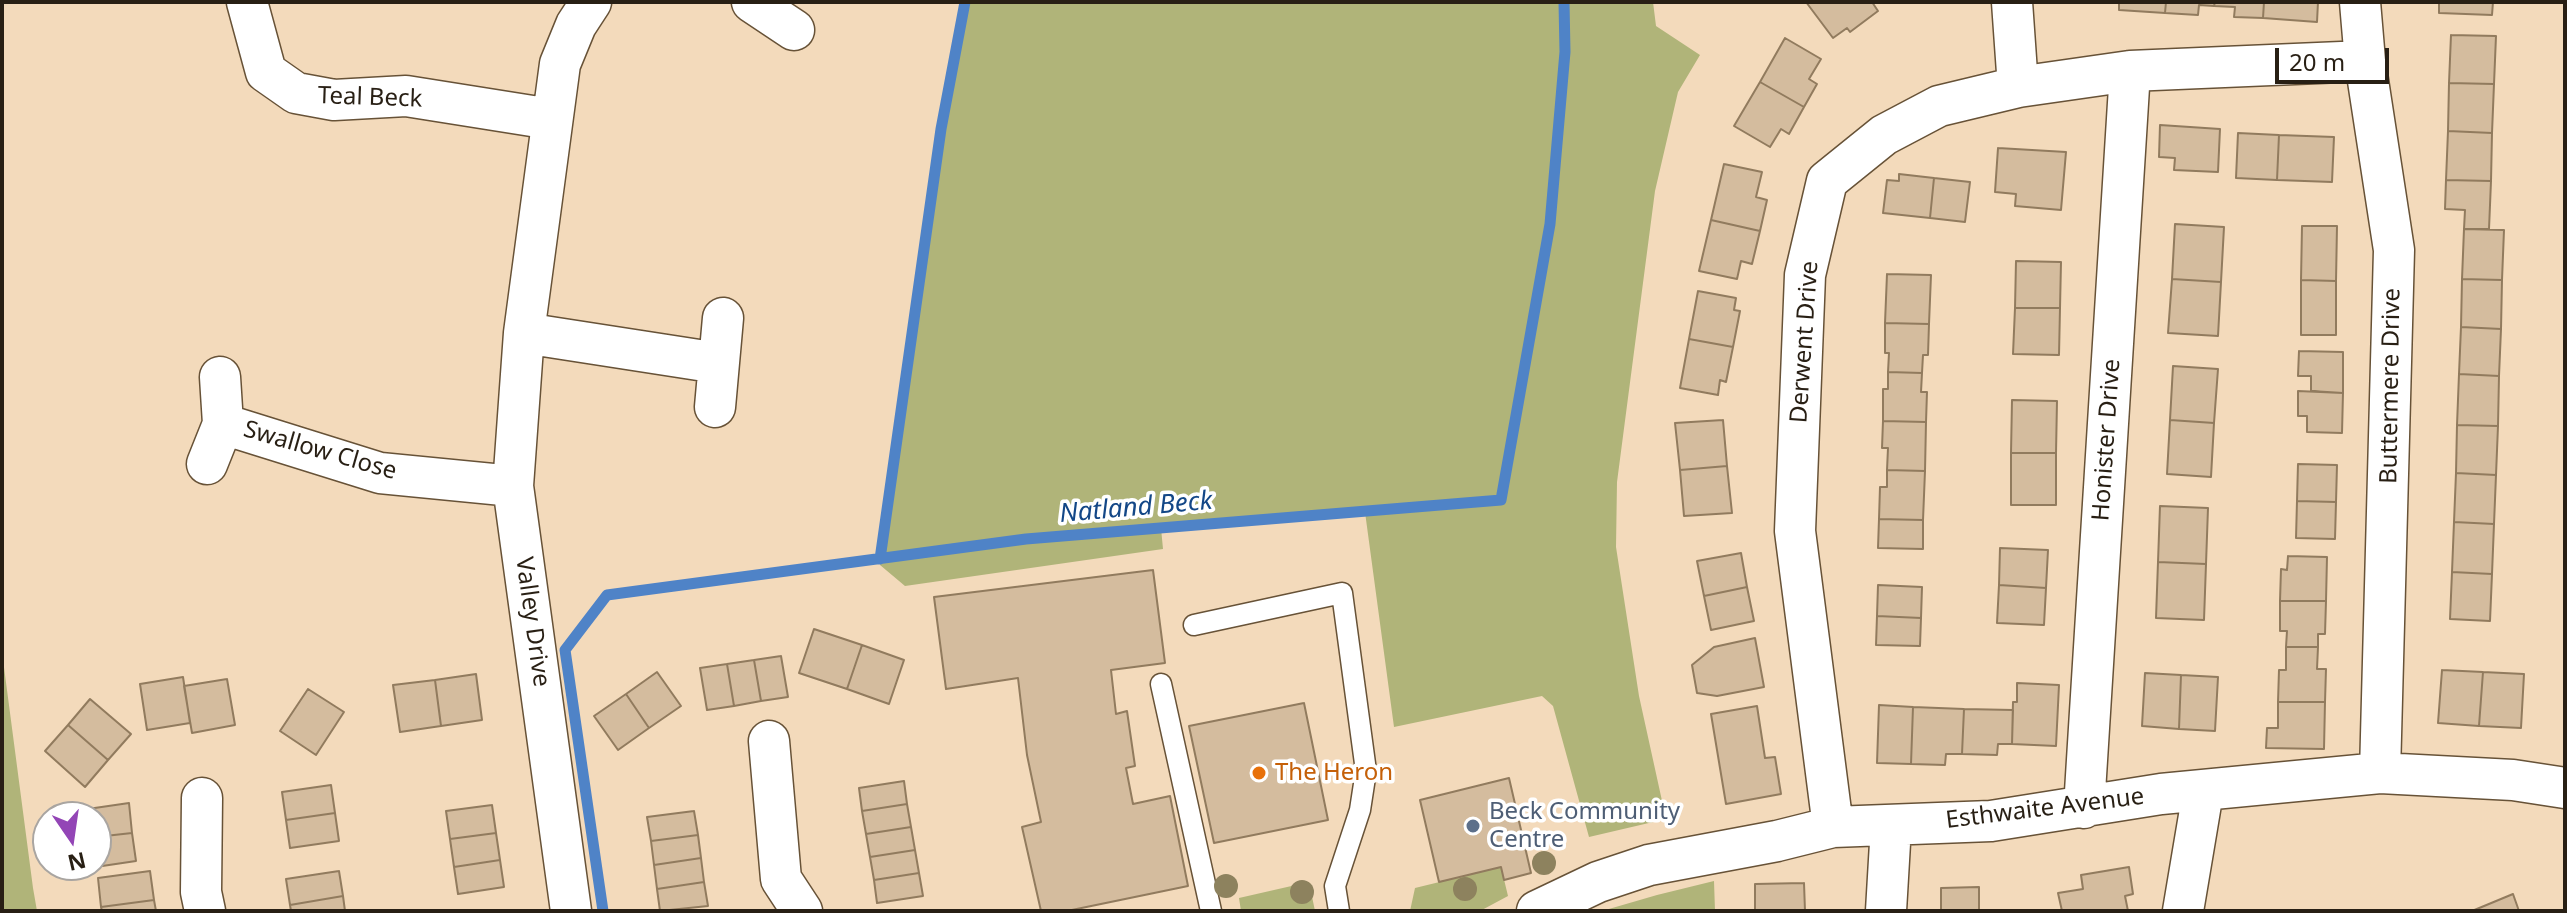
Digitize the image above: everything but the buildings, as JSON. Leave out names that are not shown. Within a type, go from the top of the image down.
[{"type":"street","name":"Teal Beck","points":[[247,2],[266,72],[296,93],[334,100],[406,96],[551,119]]},
{"type":"street","name":"Valley Drive","points":[[571,911],[513,486],[524,333],[551,119],[560,64],[576,25],[591,2]]},
{"type":"street","points":[[752,2],[794,30]]},
{"type":"street","points":[[2012,2],[2018,87]]},
{"type":"street","name":"Buttermere Drive","points":[[2360,2],[2365,61],[2394,250],[2380,773]]},
{"type":"street","name":"Derwent Drive","points":[[1833,827],[1795,531],[1805,275],[1827,181],[1884,135],[1939,106],[2018,87],[2130,71],[2365,61]]},
{"type":"street","name":"Honister Drive","points":[[2084,808],[2130,71]]},
{"type":"street","points":[[715,407],[723,318]]},
{"type":"street","points":[[524,333],[718,363]]},
{"type":"street","name":"Swallow Close","points":[[207,464],[223,424],[220,377]]},
{"type":"street","name":"Swallow Close","points":[[223,424],[380,473],[513,486]]},
{"type":"street","points":[[769,741],[781,879],[802,911]]},
{"type":"street","name":"Esthwaite Avenue","points":[[1537,911],[1598,882],[1649,865],[1833,827],[1991,821],[2161,794],[2380,773],[2513,780],[2565,788]]},
{"type":"street","points":[[2183,911],[2203,792]]},
{"type":"street","points":[[202,798],[201,892],[205,911]]},
{"type":"street","points":[[1886,911],[1891,826]]},
{"type":"lane","points":[[1194,625],[1342,593],[1366,771],[1360,810],[1335,886],[1339,911]]},
{"type":"lane","points":[[1161,684],[1211,911]]},
{"type":"green space","points":[[965,2],[1653,2],[1656,26],[1700,55],[1678,92],[1655,191],[1617,482],[1616,547],[1639,696],[1666,819],[1589,837],[1553,706],[1542,696],[1394,727],[1365,512],[1161,528],[1163,549],[905,586],[880,565],[941,129]]},
{"type":"green space","points":[[2,652],[37,911],[2,911]]},
{"type":"green space","points":[[1501,867],[1508,896],[1480,911],[1410,911],[1415,888]]},
{"type":"green space","points":[[1714,881],[1715,911],[1602,911],[1657,895]]},
{"type":"green space","points":[[1309,882],[1315,911],[1241,911],[1239,898]]},
{"type":"waterway","points":[[880,559],[941,129],[965,2]]},
{"type":"waterway","name":"Natland Beck","points":[[603,911],[565,650],[607,595],[1026,539],[1501,500],[1550,224],[1565,52],[1564,2]]},
{"type":"place","name":"The Heron","points":[[1259,773]]},
{"type":"place","name":"Beck Community Centre","points":[[1473,826]]}]
